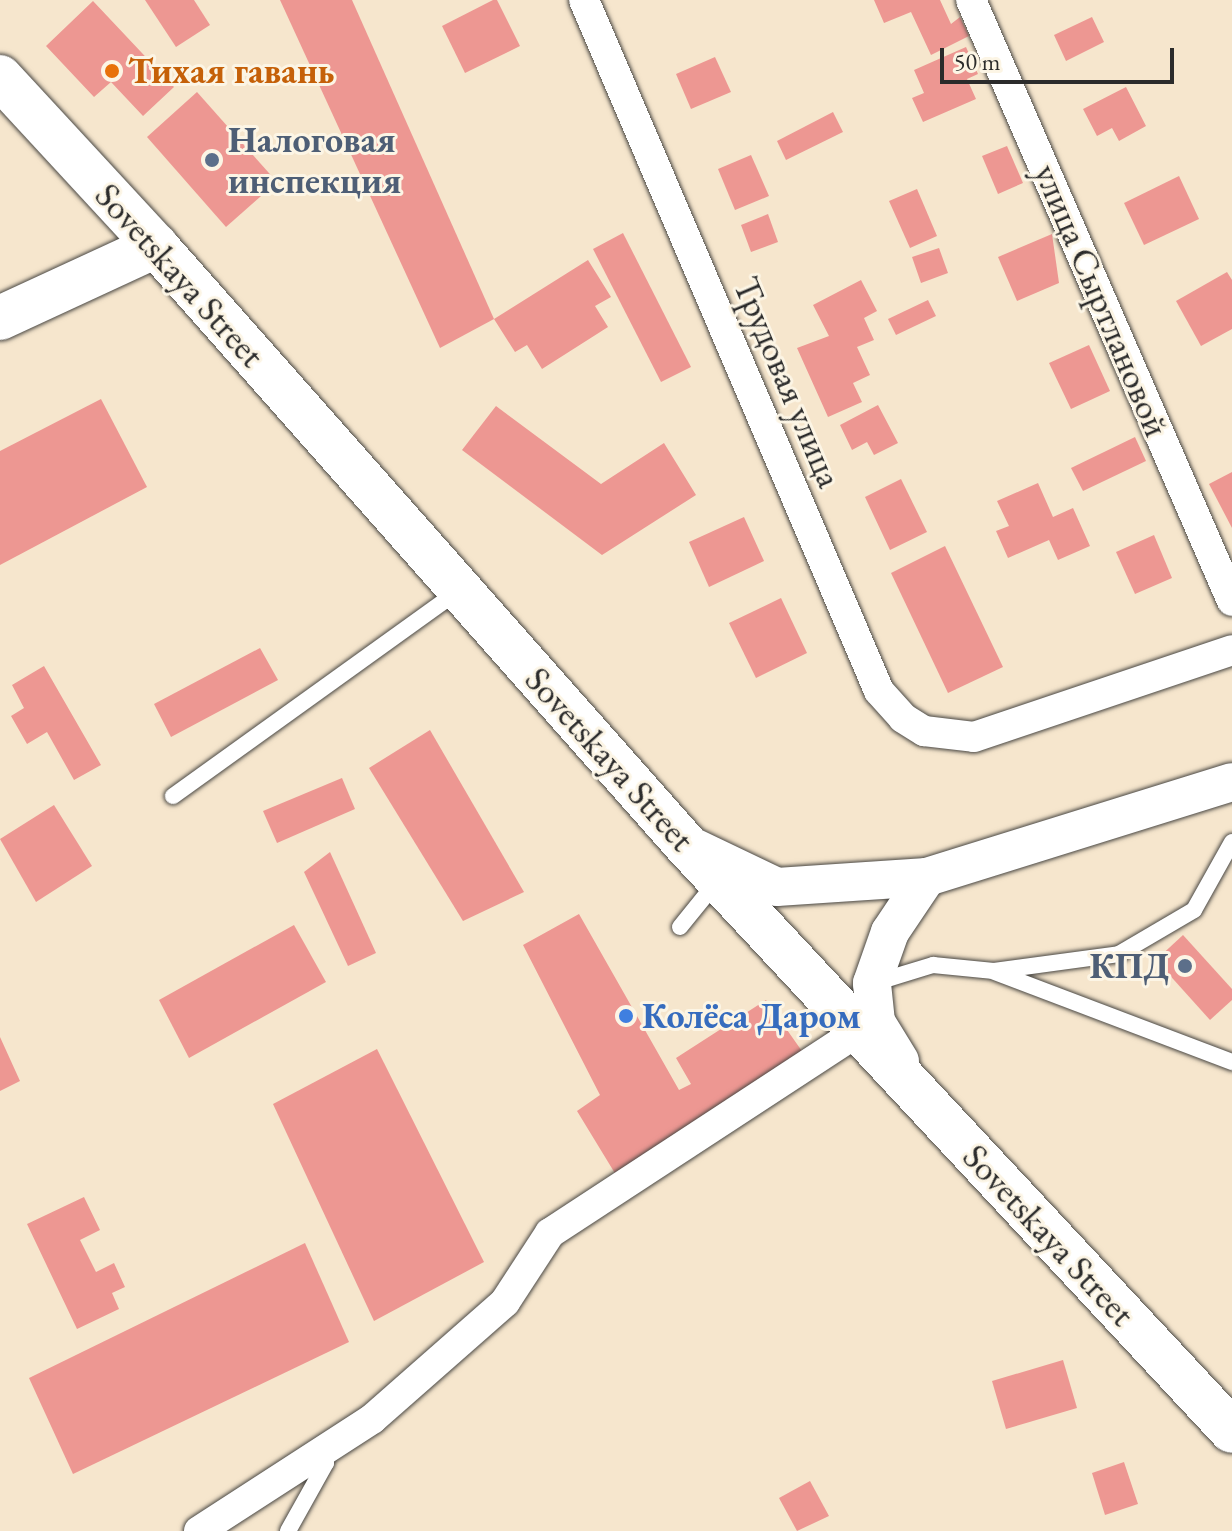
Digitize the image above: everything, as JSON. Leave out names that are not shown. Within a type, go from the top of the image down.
[{"type":"main road","name":"Sovetskaya Street","points":[[0,77],[156,246],[685,844],[1232,1431]]},
{"type":"main road","points":[[0,318],[156,246]]},
{"type":"street","name":"Трудовая улица","points":[[584,0],[879,691],[903,718],[924,731],[974,737],[1232,650]]},
{"type":"street","name":"улица Сыртлановой","points":[[971,0],[1232,601]]},
{"type":"street","points":[[685,844],[777,887],[927,877],[1232,782]]},
{"type":"street","points":[[923,1099],[876,1022],[872,983],[890,932],[927,877]]},
{"type":"street","points":[[199,1531],[372,1419],[505,1302],[550,1233],[857,1032]]},
{"type":"lane","points":[[173,796],[459,590]]},
{"type":"lane","points":[[872,983],[933,965],[994,971],[1119,954],[1194,910],[1232,842]]},
{"type":"lane","points":[[680,927],[719,879]]},
{"type":"lane","points":[[994,971],[1232,1062]]},
{"type":"lane","points":[[288,1531],[326,1463],[325,1449]]},
{"type":"building","points":[[145,0],[194,0],[210,25],[176,47]]},
{"type":"building","points":[[280,0],[352,0],[494,319],[440,348]]},
{"type":"building","points":[[497,0],[520,46],[465,73],[442,26]]},
{"type":"building","points":[[874,0],[940,0],[951,24],[960,17],[969,36],[931,55],[911,12],[884,23]]},
{"type":"building","points":[[93,1],[174,87],[143,116],[111,82],[94,97],[46,46]]},
{"type":"building","points":[[1092,17],[1104,42],[1066,61],[1054,35]]},
{"type":"building","points":[[966,47],[978,74],[967,79],[976,99],[923,122],[912,98],[924,93],[914,70]]},
{"type":"building","points":[[715,57],[731,92],[691,109],[676,74]]},
{"type":"building","points":[[1126,87],[1146,126],[1119,141],[1112,128],[1097,136],[1083,109]]},
{"type":"building","name":"Налоговая инспекция","points":[[197,92],[277,182],[226,227],[147,137]]},
{"type":"building","points":[[833,112],[843,132],[786,160],[777,141]]},
{"type":"building","points":[[1007,146],[1023,183],[998,194],[982,156]]},
{"type":"building","points":[[751,155],[769,196],[735,210],[718,169]]},
{"type":"building","points":[[1179,176],[1199,219],[1144,245],[1124,203]]},
{"type":"building","points":[[917,189],[937,236],[910,248],[889,201]]},
{"type":"building","points":[[768,214],[778,242],[751,252],[741,225]]},
{"type":"building","points":[[623,233],[691,367],[661,382],[593,249]]},
{"type":"building","points":[[1052,234],[1059,283],[1017,301],[998,257]]},
{"type":"building","points":[[939,248],[948,273],[921,283],[912,257]]},
{"type":"building","points":[[588,260],[611,297],[595,306],[608,327],[542,369],[527,345],[515,352],[494,319]]},
{"type":"building","points":[[1227,272],[1232,280],[1232,329],[1201,346],[1176,301]]},
{"type":"building","points":[[861,280],[877,311],[864,318],[874,340],[857,347],[870,375],[853,383],[862,402],[828,417],[797,348],[829,336],[813,305]]},
{"type":"building","points":[[928,300],[936,316],[896,335],[888,319]]},
{"type":"building","points":[[1089,345],[1110,391],[1071,409],[1049,363]]},
{"type":"building","points":[[101,399],[147,487],[0,565],[0,451]]},
{"type":"building","points":[[878,405],[898,443],[874,455],[867,442],[852,450],[840,425]]},
{"type":"building","points":[[496,406],[601,484],[664,443],[696,495],[602,555],[462,450]]},
{"type":"building","points":[[1135,437],[1146,461],[1083,491],[1071,468]]},
{"type":"building","points":[[1232,472],[1232,528],[1209,484]]},
{"type":"building","points":[[901,479],[927,532],[890,550],[865,497]]},
{"type":"building","points":[[1038,483],[1053,517],[1073,508],[1090,546],[1058,560],[1049,540],[1008,558],[996,531],[1009,526],[997,501]]},
{"type":"building","points":[[744,517],[764,561],[709,587],[689,542]]},
{"type":"building","points":[[1154,535],[1172,578],[1135,594],[1116,552]]},
{"type":"building","points":[[945,546],[1003,667],[948,693],[891,573]]},
{"type":"building","points":[[781,598],[807,653],[756,678],[729,623]]},
{"type":"building","points":[[260,648],[278,680],[171,737],[154,704]]},
{"type":"building","points":[[44,666],[101,765],[74,780],[47,732],[27,744],[11,716],[24,708],[12,685]]},
{"type":"building","points":[[430,730],[524,892],[463,921],[369,768]]},
{"type":"building","points":[[342,778],[355,809],[277,843],[263,811]]},
{"type":"building","points":[[54,805],[92,866],[36,902],[0,839]]},
{"type":"building","points":[[330,852],[376,953],[348,966],[304,872]]},
{"type":"building","points":[[579,914],[679,1090],[691,1084],[676,1058],[766,1000],[804,1054],[616,1175],[577,1111],[600,1095],[523,945]]},
{"type":"building","points":[[294,925],[326,982],[189,1058],[159,1000]]},
{"type":"building","points":[[1183,935],[1232,989],[1232,1000],[1210,1020],[1156,960]]},
{"type":"building","points":[[0,1037],[20,1081],[0,1091]]},
{"type":"building","points":[[377,1049],[484,1262],[374,1321],[273,1104]]},
{"type":"building","points":[[84,1197],[100,1230],[80,1240],[96,1272],[114,1263],[125,1287],[112,1293],[119,1309],[77,1329],[27,1224]]},
{"type":"building","points":[[305,1243],[349,1342],[73,1474],[29,1378]]},
{"type":"building","points":[[1063,1360],[1077,1408],[1006,1429],[992,1381]]},
{"type":"building","points":[[1124,1462],[1138,1504],[1105,1515],[1092,1473]]},
{"type":"building","points":[[810,1481],[829,1516],[797,1531],[779,1498]]},
{"type":"place","name":"Тихая гавань","points":[[112,71]]},
{"type":"place","name":"Налоговая инспекция","points":[[212,160]]},
{"type":"place","name":"КПД","points":[[1185,966]]},
{"type":"place","name":"Колёса Даром","points":[[626,1016]]}]
